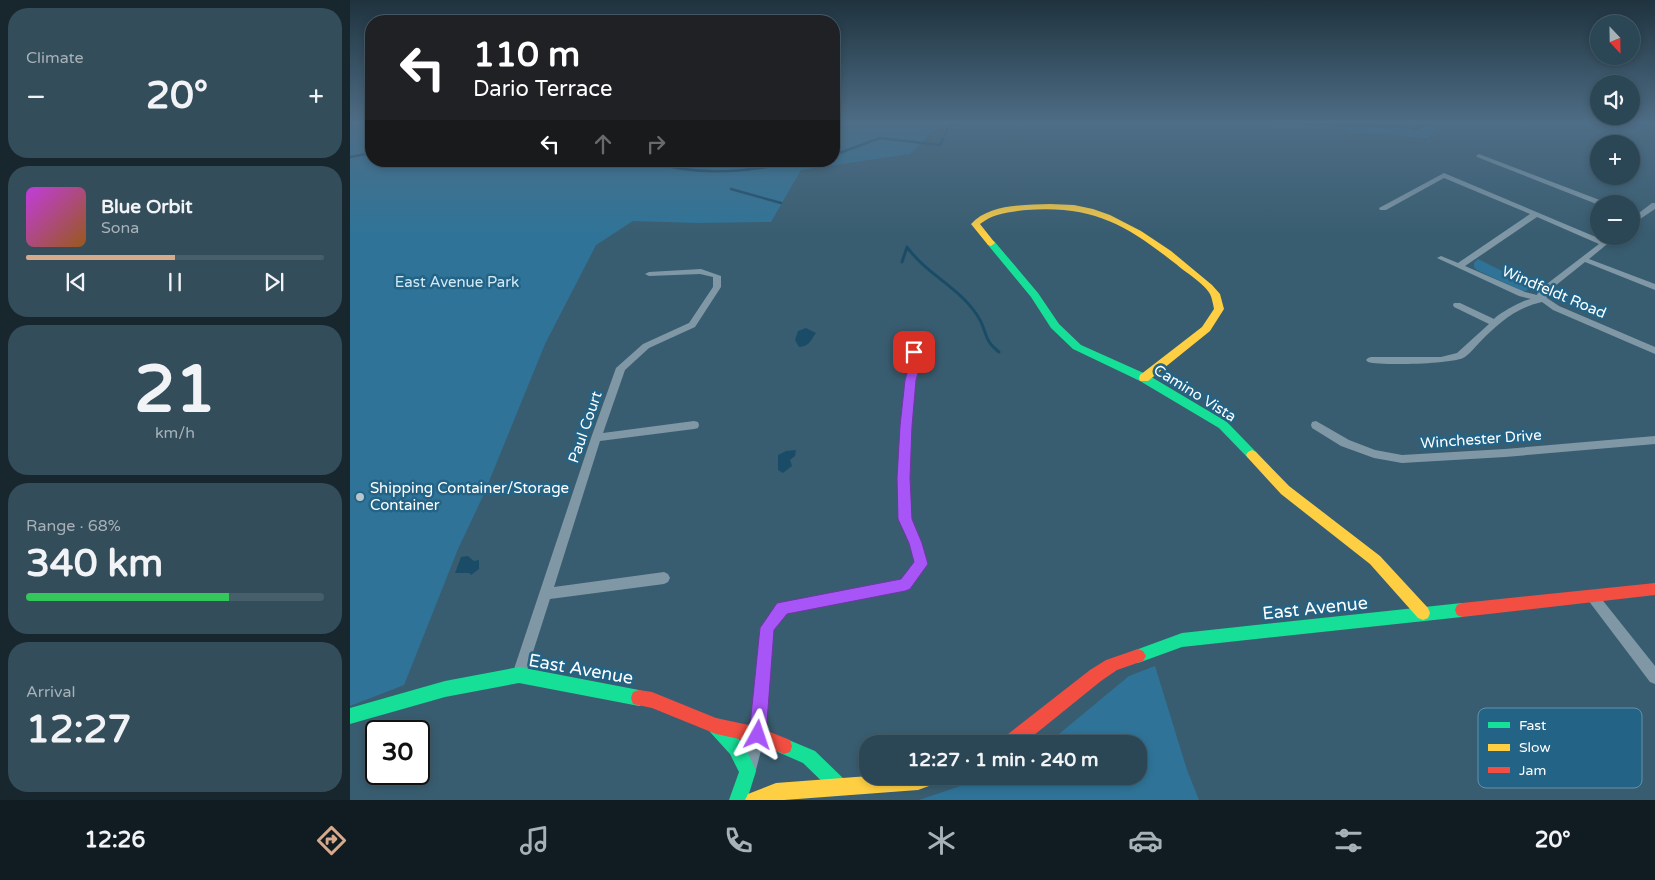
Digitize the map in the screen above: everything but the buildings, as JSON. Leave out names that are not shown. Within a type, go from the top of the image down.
[{"type":"street","points":[[1490,160],[1590,199]]},
{"type":"street","points":[[1383,208],[1444,175],[1590,237]]},
{"type":"street","name":"Camino Vista","points":[[1144,378],[1206,328],[1219,309],[1215,294],[1150,240],[1114,218],[1091,210],[1047,205],[1002,211],[983,216],[975,224],[1035,295],[1054,326],[1077,347],[1144,378],[1223,425],[1286,490],[1375,560],[1423,613]]},
{"type":"street","points":[[1640,213],[1655,205]]},
{"type":"street","points":[[1459,266],[1536,214]]},
{"type":"street","points":[[1371,360],[1441,360],[1460,356],[1502,316],[1527,302],[1543,299],[1542,292],[1601,245]]},
{"type":"street","name":"Windfeldt Road","points":[[1441,258],[1522,294],[1543,299],[1556,308],[1655,351]]},
{"type":"street","points":[[1583,259],[1655,286]]},
{"type":"street","name":"Paul Court","points":[[520,675],[596,438],[621,368],[646,346],[692,325],[717,288],[717,276],[701,271],[649,274]]},
{"type":"street","points":[[1457,305],[1495,323]]},
{"type":"street","points":[[738,800],[758,735],[767,628],[782,608],[905,585],[921,564],[916,543],[905,519],[905,435],[911,380],[917,360],[914,352]]},
{"type":"street","points":[[596,438],[694,425]]},
{"type":"street","name":"Winchester Drive","points":[[1316,425],[1345,443],[1374,454],[1402,459],[1504,453],[1655,440]]},
{"type":"street","points":[[545,594],[664,578]]},
{"type":"street","name":"East Avenue","points":[[1022,735],[1081,686],[1110,666],[1182,640],[1655,589]]},
{"type":"street","points":[[1592,596],[1655,677]]},
{"type":"street","name":"East Avenue","points":[[350,716],[445,689],[520,675],[652,700],[716,726],[758,735],[809,757],[839,786]]},
{"type":"street","name":"East Avenue","points":[[716,726],[736,748],[748,771]]},
{"type":"street","points":[[754,800],[776,792],[859,785]]},
{"type":"green space","name":"East Avenue Park","points":[[350,160],[365,160],[365,167],[821,167],[801,170],[771,222],[698,223],[633,221],[596,245],[545,344],[483,496],[458,549],[404,685],[350,706]]},
{"type":"green space","name":"East Avenue Park","points":[[840,160],[867,160],[840,164]]},
{"type":"green space","points":[[1478,259],[1532,286],[1526,291],[1522,291],[1477,270],[1474,267],[1474,263]]},
{"type":"green space","points":[[1155,666],[1187,770],[1199,800],[919,800],[963,785],[1147,785],[1147,735],[1058,735],[1129,676]]},
{"type":"shaded area","points":[[806,328],[816,333],[808,344],[799,347],[795,340],[798,331]]},
{"type":"shaded area","points":[[796,450],[795,456],[790,460],[792,466],[783,473],[778,470],[778,455],[786,451]]},
{"type":"shaded area","points":[[468,556],[474,561],[479,560],[479,569],[471,575],[469,573],[455,573],[461,557]]},
{"type":"waterway","points":[[674,167],[706,171],[768,167]]},
{"type":"waterway","points":[[731,189],[781,203]]},
{"type":"waterway","points":[[902,262],[907,247],[924,266],[955,291],[973,309],[980,320],[988,340],[999,352]]},
{"type":"traffic: fast","points":[[991,243],[1035,295],[1055,326],[1077,347],[1144,378],[1223,425],[1252,455]]},
{"type":"traffic: fast","points":[[1138,656],[1182,640],[1462,610]]},
{"type":"traffic: fast","points":[[350,716],[445,689],[519,675],[639,698]]},
{"type":"traffic: fast","points":[[716,726],[736,748],[748,771],[738,800]]},
{"type":"traffic: fast","points":[[784,746],[809,757],[839,786]]},
{"type":"traffic: slow","points":[[991,243],[975,224],[992,213],[1012,209],[1041,207],[1082,209],[1107,217],[1138,233],[1168,253],[1209,287],[1215,294],[1219,309],[1206,329],[1144,378]]},
{"type":"traffic: slow","points":[[1252,455],[1285,490],[1375,560],[1423,613]]},
{"type":"traffic: slow","points":[[754,800],[776,792],[866,785]]},
{"type":"traffic: jam","points":[[1462,610],[1655,589]]},
{"type":"traffic: jam","points":[[1021,735],[1111,665],[1138,656]]},
{"type":"traffic: jam","points":[[639,698],[652,700],[716,726],[758,735],[784,746]]},
{"type":"place","name":"Shipping Container/Storage Container","points":[[360,497]]},
{"type":"route","points":[[758,735],[767,628],[782,608],[905,585],[921,564],[916,543],[905,519],[903,464],[911,380],[917,360],[914,352]]}]
